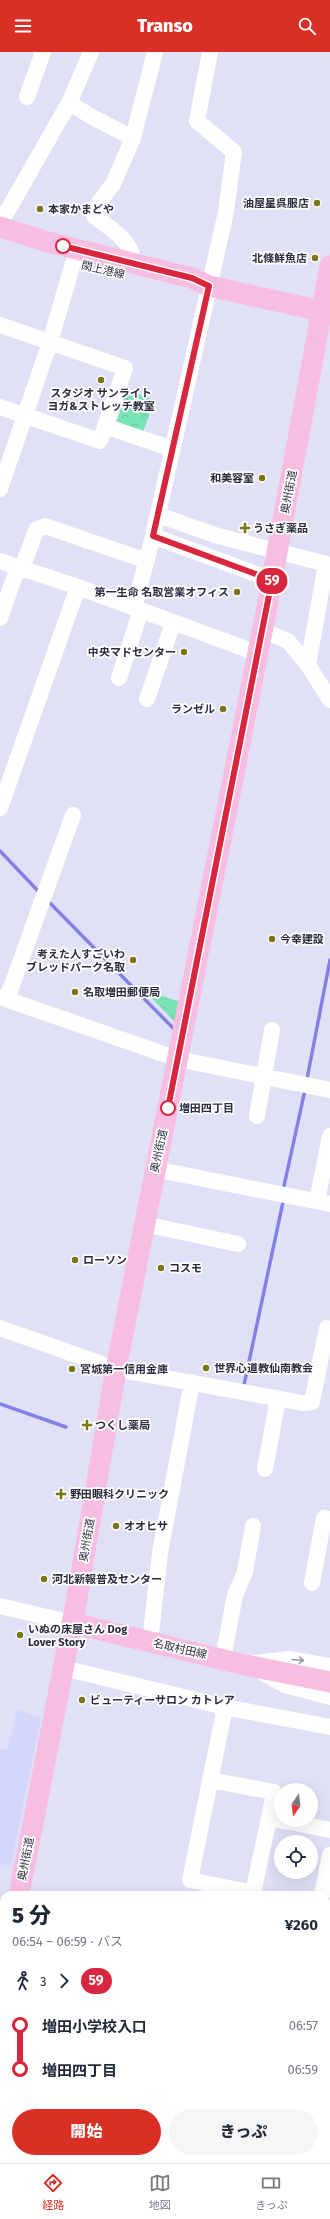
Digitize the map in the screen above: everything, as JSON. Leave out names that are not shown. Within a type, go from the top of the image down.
[{"type":"main road","name":"閖上港線","points":[[0,227],[48,242],[192,278],[209,286],[326,312]]},
{"type":"main road","name":"閖上港線","points":[[0,241],[73,263],[186,287],[209,286]]},
{"type":"main road","name":"奥州街道","points":[[20,1891],[72,1623],[116,1369],[154,1169],[178,1060],[257,653],[326,312],[330,266]]},
{"type":"main road","name":"名取村田線","points":[[72,1623],[245,1665],[330,1682]]},
{"type":"street","points":[[27,97],[42,52]]},
{"type":"street","points":[[133,263],[133,253],[128,244],[94,216],[94,209],[113,184],[133,138],[155,52]]},
{"type":"street","points":[[119,678],[138,609],[146,561],[158,515],[226,212],[234,152],[197,121],[210,52]]},
{"type":"street","points":[[0,224],[69,103],[86,53]]},
{"type":"street","points":[[69,103],[133,138]]},
{"type":"street","points":[[0,489],[50,342],[73,263]]},
{"type":"street","points":[[0,325],[125,368],[100,441],[0,407]]},
{"type":"street","points":[[105,426],[172,449]]},
{"type":"street","points":[[158,515],[215,535],[277,553],[328,565],[308,665]]},
{"type":"street","points":[[0,618],[36,530],[45,526],[146,561]]},
{"type":"street","points":[[153,536],[272,580]]},
{"type":"street","points":[[0,561],[78,587],[257,653]]},
{"type":"street","points":[[0,808],[78,587]]},
{"type":"street","points":[[147,699],[173,623]]},
{"type":"street","points":[[262,630],[288,641],[308,665],[330,700]]},
{"type":"street","points":[[73,815],[3,998],[178,1060],[330,1090]]},
{"type":"street","points":[[256,1116],[272,1030]]},
{"type":"street","points":[[154,1169],[324,1202],[330,1136]]},
{"type":"street","points":[[144,1224],[238,1244]]},
{"type":"street","points":[[0,1328],[116,1369],[303,1403],[312,1402],[324,1327]]},
{"type":"street","points":[[150,1642],[160,1553],[192,1382]]},
{"type":"street","points":[[265,1469],[278,1399]]},
{"type":"street","points":[[312,1583],[324,1518],[330,1519]]},
{"type":"street","points":[[223,1659],[235,1595],[245,1572],[253,1526]]},
{"type":"street","points":[[0,1606],[72,1623]]},
{"type":"street","points":[[245,1665],[289,1659],[330,1666]]},
{"type":"street","points":[[245,1665],[285,1685],[330,1697]]},
{"type":"street","points":[[63,1668],[225,1707],[330,1727]]},
{"type":"street","points":[[225,1707],[190,1880],[243,1891]]},
{"type":"street","points":[[210,1780],[274,1792],[253,1891]]},
{"type":"street","points":[[269,1818],[330,1830]]},
{"type":"street","points":[[323,1891],[330,1855]]},
{"type":"shaded area","points":[[17,1710],[41,1717],[11,1866],[0,1864],[0,1748],[7,1750]]},
{"type":"green space","points":[[127,390],[154,400],[142,436],[115,427]]},
{"type":"green space","points":[[144,990],[181,1002],[177,1024]]},
{"type":"waterway","points":[[0,851],[40,893]]},
{"type":"waterway","points":[[47,900],[174,1029]]},
{"type":"waterway","points":[[307,1079],[330,960]]},
{"type":"waterway","points":[[284,1186],[305,1090]]},
{"type":"waterway","points":[[244,1385],[283,1202]]},
{"type":"waterway","points":[[0,1404],[66,1427]]},
{"type":"bus line","name":"59","points":[[63,246],[192,278],[209,286],[153,536],[272,580],[168,1108]]},
{"type":"place","name":"油屋星呉服店","points":[[317,203]]},
{"type":"place","name":"本家かまどや","points":[[40,209]]},
{"type":"place","name":"北條鮮魚店","points":[[315,258]]},
{"type":"place","name":"スタジオ サンライト ヨガ&ストレッチ教室","points":[[101,380]]},
{"type":"place","name":"和美容室","points":[[262,478]]},
{"type":"place","name":"うさぎ薬品","points":[[245,528]]},
{"type":"place","name":"第一生命 名取営業オフィス","points":[[237,592]]},
{"type":"place","name":"中央マドセンター","points":[[184,652]]},
{"type":"place","name":"ランゼル","points":[[223,709]]},
{"type":"place","name":"今幸建設","points":[[272,939]]},
{"type":"place","name":"考えた人すごいわ ブレッドパーク名取","points":[[133,960]]},
{"type":"place","name":"名取増田郵便局","points":[[75,992]]},
{"type":"place","name":"増田四丁目","points":[[168,1108]]},
{"type":"place","name":"ローソン","points":[[75,1260]]},
{"type":"place","name":"コスモ","points":[[161,1268]]},
{"type":"place","name":"世界心道教仙南教会","points":[[206,1368]]},
{"type":"place","name":"宮城第一信用金庫","points":[[72,1369]]},
{"type":"place","name":"つくし薬局","points":[[87,1425]]},
{"type":"place","name":"野田眼科クリニック","points":[[61,1494]]},
{"type":"place","name":"オオヒサ","points":[[116,1526]]},
{"type":"place","name":"河北新報普及センター","points":[[44,1579]]},
{"type":"place","name":"いぬの床屋さん Dog Lover Story","points":[[20,1635]]},
{"type":"place","name":"ビューティーサロン カトレア","points":[[82,1700]]}]
